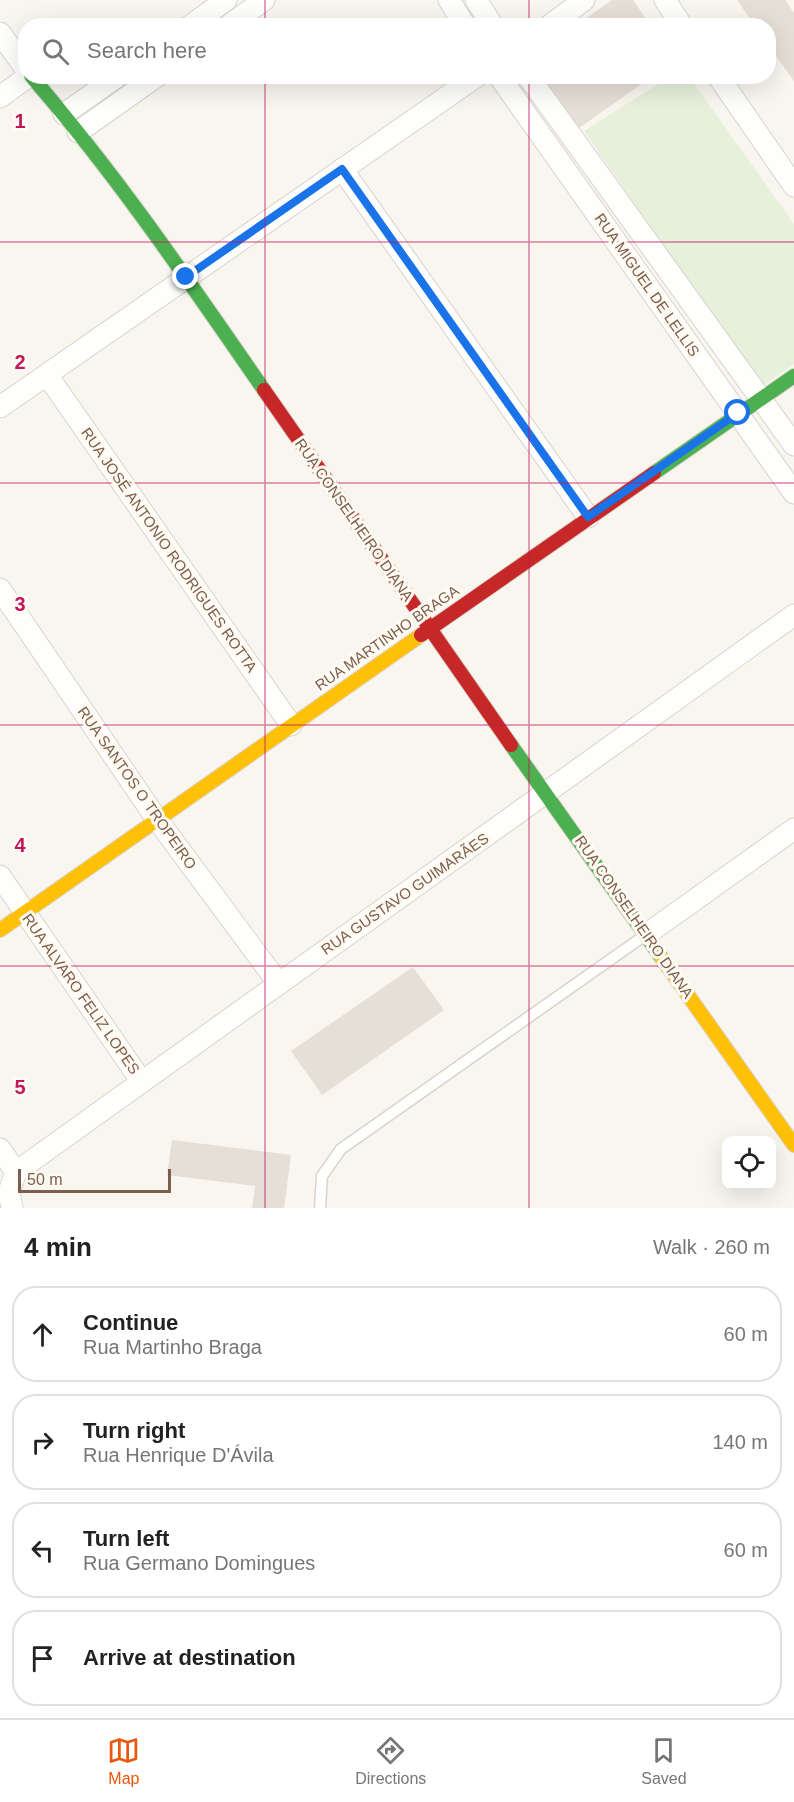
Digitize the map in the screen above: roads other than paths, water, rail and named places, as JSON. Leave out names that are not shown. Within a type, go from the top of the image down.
[{"type":"street","points":[[201,18],[226,0]]},
{"type":"street","points":[[239,18],[264,0]]},
{"type":"street","points":[[449,0],[460,18]]},
{"type":"street","points":[[476,0],[488,18]]},
{"type":"street","points":[[560,18],[584,0]]},
{"type":"street","points":[[665,0],[677,18]]},
{"type":"street","points":[[0,33],[18,58]]},
{"type":"street","points":[[0,97],[19,84]]},
{"type":"street","name":"RUA CONSELHEIRO DIANA","points":[[37,84],[78,132],[186,277],[430,630],[794,1145]]},
{"type":"street","points":[[64,114],[107,84]]},
{"type":"street","points":[[78,132],[146,84]]},
{"type":"street","points":[[0,407],[465,84]]},
{"type":"street","name":"RUA MIGUEL DE LELLIS","points":[[506,84],[794,493]]},
{"type":"street","name":"RUA MIGUEL DE LELLIS","points":[[534,84],[794,445]]},
{"type":"street","points":[[724,84],[794,186]]},
{"type":"street","points":[[342,169],[588,517]]},
{"type":"street","points":[[679,330],[700,315]]},
{"type":"street","name":"RUA JOSÉ ANTONIO RODRIGUES ROTTA","points":[[46,375],[291,724]]},
{"type":"street","name":"RUA MARTINHO BRAGA","points":[[0,930],[156,818],[794,376]]},
{"type":"street","name":"RUA SANTOS O TROPEIRO","points":[[0,589],[156,818],[279,984]]},
{"type":"street","name":"RUA GUSTAVO GUIMARÃES","points":[[16,1172],[794,615]]},
{"type":"street","points":[[647,934],[794,829]]},
{"type":"street","name":"RUA ALVARO FELIZ LOPES","points":[[0,876],[142,1082]]},
{"type":"street","points":[[0,1149],[16,1172],[9,1192],[12,1208]]},
{"type":"lane","points":[[320,1208],[322,1176],[341,1149],[647,934]]}]
